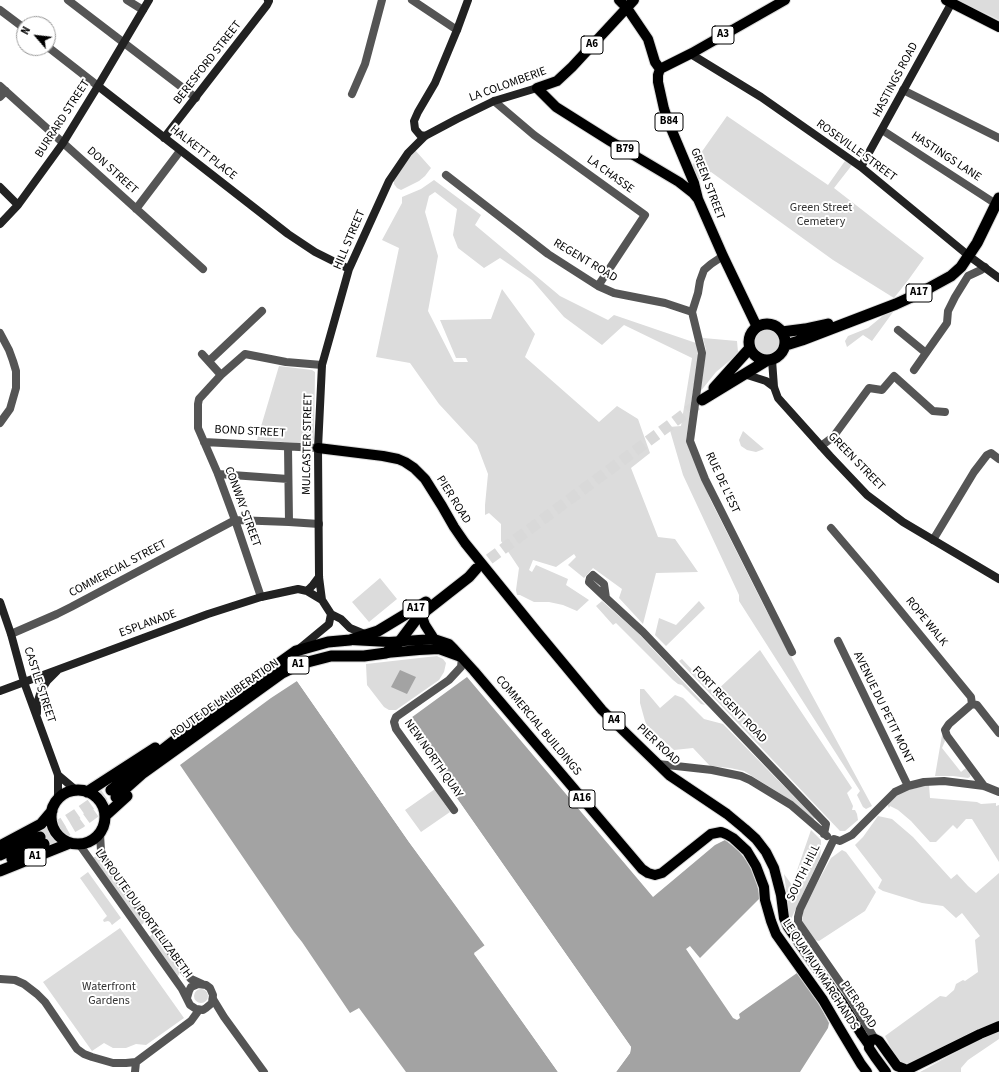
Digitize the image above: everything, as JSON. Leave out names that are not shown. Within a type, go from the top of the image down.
[{"type":"highway","name":"A17","points":[[786,345],[896,304],[950,276],[961,267],[969,256],[998,201]]},
{"type":"highway","points":[[782,332],[805,329],[860,317]]},
{"type":"highway","points":[[750,348],[724,378],[702,400],[744,374],[769,360],[777,358],[781,354],[786,345],[785,337],[778,327],[766,324],[757,327],[751,334],[750,348],[755,356],[760,359],[769,360]]},
{"type":"highway","name":"A17","points":[[350,640],[378,632],[418,608],[466,574],[476,569],[470,577],[421,614],[400,641],[386,653]]},
{"type":"highway","name":"ROUTE DE LA LIBERATION","points":[[350,640],[328,642],[296,652],[211,712],[113,794],[282,673],[300,664],[331,656],[364,656],[386,653]]},
{"type":"highway","name":"A1","points":[[74,844],[62,839],[53,827],[51,819],[52,811],[58,799],[70,792],[82,791],[104,780],[211,712]]},
{"type":"highway","name":"A1","points":[[105,816],[225,715]]},
{"type":"highway","points":[[82,791],[94,796],[104,809],[104,825],[100,834]]},
{"type":"highway","name":"A1","points":[[0,846],[41,824],[52,811]]},
{"type":"highway","name":"A1","points":[[0,871],[74,844],[87,843],[100,834]]},
{"type":"highway","name":"A1","points":[[0,855],[42,841],[0,865]]},
{"type":"main road","name":"BURRARD STREET","points":[[0,224],[18,205],[63,143],[149,0]]},
{"type":"main road","name":"BERESFORD STREET","points":[[164,138],[196,98],[269,0]]},
{"type":"main road","points":[[425,136],[420,135],[415,129],[414,121],[435,83],[468,0]]},
{"type":"main road","points":[[619,0],[627,8],[648,39],[655,62],[660,68]]},
{"type":"main road","name":"A6","points":[[627,8],[634,0]]},
{"type":"main road","name":"A3","points":[[660,68],[692,53],[785,0]]},
{"type":"main road","points":[[949,2],[999,27]]},
{"type":"main road","name":"HASTINGS ROAD","points":[[861,167],[949,2]]},
{"type":"main road","name":"LA COLOMBERIE","points":[[425,136],[494,101],[557,81],[627,8]]},
{"type":"main road","name":"ROSEVILLE STREET","points":[[692,53],[694,56],[761,97],[861,167],[969,256],[999,278]]},
{"type":"main road","name":"GREEN STREET","points":[[660,68],[658,82],[664,109],[670,126],[694,183],[698,199],[757,327]]},
{"type":"main road","name":"HALKETT PLACE","points":[[98,86],[288,234],[315,252],[349,269]]},
{"type":"main road","name":"B79","points":[[537,88],[556,107],[679,182],[698,199]]},
{"type":"main road","name":"HILL STREET","points":[[322,365],[349,269],[389,181],[408,153],[425,136]]},
{"type":"main road","points":[[679,182],[684,181],[690,173]]},
{"type":"main road","points":[[0,187],[18,205]]},
{"type":"main road","name":"GREEN STREET","points":[[769,360],[774,387],[778,398],[867,495],[903,522],[999,579]]},
{"type":"main road","name":"MULCASTER STREET","points":[[322,365],[318,448],[319,577],[322,600]]},
{"type":"main road","points":[[744,374],[766,381],[774,387]]},
{"type":"main road","name":"PIER ROAD","points":[[318,448],[398,459],[414,468],[425,479],[465,543],[602,710],[674,779],[710,802],[756,839],[766,852],[774,868],[781,895],[784,918],[788,927],[841,1001],[862,1035],[872,1042]]},
{"type":"main road","points":[[319,577],[307,591],[322,600],[332,614],[341,619],[350,628],[367,635]]},
{"type":"main road","name":"ESPLANADE","points":[[0,691],[217,611],[261,597],[298,589],[307,591]]},
{"type":"main road","name":"CASTLE STREET","points":[[0,602],[11,634],[24,682],[58,775],[58,799]]},
{"type":"main road","points":[[296,652],[329,624],[332,614]]},
{"type":"main road","points":[[421,614],[425,626],[434,639]]},
{"type":"main road","name":"COMMERCIAL BUILDINGS","points":[[350,640],[389,642],[434,639],[449,644],[546,755],[642,869],[648,873],[655,875],[662,873],[711,834],[721,832]]},
{"type":"main road","name":"COMMERCIAL BUILDINGS","points":[[386,653],[439,649],[462,658]]},
{"type":"main road","points":[[37,718],[37,704],[41,691],[59,669]]},
{"type":"main road","points":[[58,775],[82,791]]},
{"type":"main road","name":"LE QUAI AUX MARCHANDS","points":[[721,832],[733,838],[753,859],[764,887],[767,908],[776,934],[823,1000],[867,1072]]},
{"type":"main road","name":"A4","points":[[872,1042],[879,1041],[897,1066],[907,1070],[999,1026]]},
{"type":"main road","points":[[872,1042],[870,1048],[886,1072]]},
{"type":"street","points":[[68,0],[196,98]]},
{"type":"street","points":[[127,0],[143,10]]},
{"type":"street","points":[[352,94],[365,64],[382,0]]},
{"type":"street","points":[[412,0],[457,30]]},
{"type":"street","points":[[0,10],[16,22]]},
{"type":"street","name":"HALKETT PLACE","points":[[56,53],[98,86]]},
{"type":"street","points":[[903,90],[999,138]]},
{"type":"street","name":"DON STREET","points":[[2,91],[63,143],[203,269]]},
{"type":"street","name":"LA CHASSE","points":[[494,101],[534,135],[645,215],[598,286]]},
{"type":"street","name":"HASTINGS LANE","points":[[882,130],[998,201]]},
{"type":"street","points":[[136,210],[180,151]]},
{"type":"street","name":"REGENT ROAD","points":[[446,175],[548,254],[598,286],[614,293],[665,303],[692,312]]},
{"type":"street","points":[[692,312],[704,270],[723,256]]},
{"type":"street","points":[[914,370],[947,323],[948,311],[954,297],[968,276],[985,267]]},
{"type":"street","points":[[209,361],[262,311]]},
{"type":"street","name":"RUE DE L'EST","points":[[692,312],[702,353],[690,441],[705,479],[792,652]]},
{"type":"street","points":[[898,330],[926,353]]},
{"type":"street","points":[[0,333],[10,350],[16,371],[16,388],[10,409],[0,423]]},
{"type":"street","points":[[202,354],[221,375],[244,354],[286,362],[322,365]]},
{"type":"street","name":"CONWAY STREET","points":[[221,375],[199,399],[198,428],[218,474],[261,597]]},
{"type":"street","points":[[821,446],[833,437],[869,388],[882,390],[894,376],[933,411],[945,412]]},
{"type":"street","name":"BOND STREET","points":[[204,442],[318,448]]},
{"type":"street","points":[[288,446],[289,522]]},
{"type":"street","points":[[933,540],[974,472],[987,455],[991,453],[999,459]]},
{"type":"street","points":[[218,474],[288,479]]},
{"type":"street","points":[[235,520],[319,524]]},
{"type":"street","name":"COMMERCIAL STREET","points":[[11,634],[64,611],[235,520]]},
{"type":"street","name":"ROPE WALK","points":[[831,528],[871,574],[971,696],[972,704],[977,705],[999,733]]},
{"type":"street","name":"FORT REGENT ROAD","points":[[606,598],[643,632],[687,680],[802,798],[826,824],[824,834]]},
{"type":"street","name":"AVENUE DU PETIT MONT","points":[[838,641],[908,786]]},
{"type":"street","name":"NEW NORTH QUAY","points":[[454,810],[396,729],[394,722],[396,717],[449,680],[461,667],[462,658]]},
{"type":"street","points":[[972,704],[949,724],[945,730],[947,736],[984,786]]},
{"type":"street","name":"SOUTH HILL","points":[[658,764],[712,770],[741,776],[790,805],[824,834],[840,841],[852,835],[895,792],[908,786],[924,782],[944,781],[984,786],[999,792]]},
{"type":"street","name":"LA ROUTE DU PORT ELIZABETH","points":[[100,834],[101,852],[104,859],[184,971],[191,979],[202,984]]},
{"type":"street","name":"SOUTH HILL","points":[[834,839],[800,910],[798,922],[846,991],[872,1042]]},
{"type":"street","name":"LA ROUTE DU PORT ELIZABETH","points":[[74,844],[182,989],[187,998]]},
{"type":"street","points":[[0,979],[15,980],[24,984],[45,1002],[78,1049],[84,1054],[101,1061],[113,1063],[136,1062],[191,1021],[203,1009],[210,1006],[213,999]]},
{"type":"street","points":[[224,1017],[203,1009],[193,1008],[188,1002],[187,998],[187,994],[191,987],[202,984],[210,988],[213,999],[224,1017],[264,1072]]},
{"type":"street","points":[[135,1072],[136,1062]]},
{"type":"green space","points":[[957,0],[999,0],[999,20],[993,17]]},
{"type":"green space","name":"Green Street Cemetery","points":[[727,116],[828,185],[845,161],[852,165],[834,188],[924,258],[894,298],[833,260],[711,172],[697,181],[691,167]]},
{"type":"green space","points":[[415,150],[431,168],[419,181],[401,190],[394,184],[394,179],[405,161]]},
{"type":"green space","points":[[434,180],[481,215],[475,225],[560,296],[608,320],[614,315],[696,343],[698,356],[686,440],[710,499],[766,610],[872,806],[866,809],[863,807],[857,795],[860,791],[739,601],[739,595],[683,475],[669,427],[681,426],[692,358],[624,325],[602,345],[564,317],[532,280],[500,258],[484,268],[458,248],[453,235],[457,209],[435,192],[429,196],[425,212],[438,256],[428,311],[454,362],[468,362],[466,358],[456,358],[440,320],[491,319],[502,289],[535,334],[525,357],[599,422],[617,406],[638,419],[650,453],[631,468],[658,537],[675,539],[698,572],[656,573],[643,624],[619,598],[622,589],[593,568],[584,578],[568,565],[576,557],[574,554],[556,567],[533,560],[529,570],[532,572],[536,565],[568,579],[566,585],[589,600],[577,611],[563,605],[549,602],[534,602],[517,595],[516,590],[519,568],[501,541],[501,524],[489,513],[485,515],[488,474],[477,445],[439,404],[410,363],[376,357],[399,248],[382,240],[402,203],[402,197],[421,189]]},
{"type":"green space","points":[[896,308],[872,341],[863,335],[847,347],[845,341],[848,336],[868,328],[885,314]]},
{"type":"green space","points":[[771,324],[780,329],[784,335],[784,349],[780,355],[771,360],[763,360],[754,355],[750,349],[749,338],[754,329],[760,325]]},
{"type":"green space","points":[[703,338],[737,341],[738,352],[716,372],[700,392],[706,350]]},
{"type":"green space","points":[[279,366],[312,370],[315,372],[314,439],[310,444],[257,440]]},
{"type":"green space","points":[[743,431],[764,449],[756,452],[747,450],[741,446],[739,440]]},
{"type":"green space","points":[[380,578],[397,599],[369,622],[352,602]]},
{"type":"green space","points":[[602,601],[637,632],[705,705],[701,704],[682,685],[673,680],[616,623],[613,625],[596,606]]},
{"type":"green space","points":[[699,601],[705,608],[666,646],[655,635],[659,618],[676,625]]},
{"type":"green space","points":[[760,650],[852,788],[847,793],[853,806],[852,810],[855,810],[858,820],[845,831],[840,831],[679,661],[682,659],[714,693]]},
{"type":"green space","points":[[437,656],[443,659],[446,663],[444,672],[439,680],[396,710],[389,710],[384,707],[367,685],[366,664]]},
{"type":"green space","points":[[640,689],[644,689],[660,708],[675,695],[683,698],[704,719],[723,724],[815,818],[813,820],[784,796],[744,771],[710,766],[693,748],[674,750],[647,726],[640,703]]},
{"type":"green space","points":[[943,729],[945,741],[942,748],[961,772],[966,768],[971,772],[970,777],[935,776]]},
{"type":"green space","points":[[929,785],[930,798],[977,802],[981,804],[996,803],[996,806],[999,805],[999,862],[972,819],[966,819],[957,829],[953,825],[936,842],[930,842],[911,821],[898,810],[890,806],[889,808],[887,804],[893,797],[908,790]]},
{"type":"green space","points":[[435,789],[450,812],[421,832],[405,810]]},
{"type":"green space","points":[[878,816],[892,819],[913,837],[951,879],[957,874],[976,893],[999,873],[999,1022],[910,1063],[904,1064],[896,1058],[885,1036],[940,996],[946,997],[954,990],[956,984],[963,980],[965,981],[978,972],[975,940],[980,936],[962,913],[956,918],[943,906],[922,903],[883,891],[878,888],[882,880],[855,845],[863,837]]},
{"type":"green space","points":[[811,830],[821,840],[820,858],[791,919],[787,913],[784,874],[792,885]]},
{"type":"green space","points":[[842,850],[846,852],[876,892],[865,911],[819,941],[814,940],[802,922],[803,909],[831,858]]},
{"type":"green space","points":[[100,855],[145,922],[140,926],[92,858]]},
{"type":"green space","points":[[88,872],[121,918],[112,925],[108,921],[104,922],[103,920],[107,916],[80,878]]},
{"type":"green space","name":"Waterfront Gardens","points":[[120,928],[184,1018],[146,1045],[136,1044],[126,1048],[113,1048],[104,1043],[92,1051],[43,982]]},
{"type":"green space","points":[[153,934],[180,972],[177,978],[148,938]]},
{"type":"green space","points":[[198,989],[204,989],[208,993],[208,999],[204,1003],[198,1003],[194,999],[194,993]]},
{"type":"green space","points":[[999,1031],[999,1039],[968,1060],[961,1068],[961,1072],[920,1072],[949,1056]]},
{"type":"shaded area","points":[[400,670],[416,677],[407,694],[391,687]]},
{"type":"shaded area","points":[[467,677],[653,897],[715,845],[725,840],[738,850],[754,870],[760,898],[700,958],[690,946],[686,949],[733,1018],[737,1020],[740,1018],[739,1014],[797,973],[815,996],[829,1023],[828,1028],[800,1072],[616,1072],[630,1053],[631,1047],[404,723]]},
{"type":"shaded area","points":[[297,681],[409,842],[485,946],[474,954],[558,1072],[406,1072],[359,1008],[350,1013],[180,765],[271,698]]},
{"type":"pier","points":[[298,679],[411,841],[487,945],[477,954],[560,1072],[558,1072],[474,953],[485,945],[409,842],[297,681]]},
{"type":"pier","points":[[402,722],[631,1047],[630,1053],[616,1072],[614,1072],[628,1052],[629,1048]]},
{"type":"tunnel","points":[[476,569],[702,401]]},
{"type":"tunnel","points":[[40,837],[77,814],[111,790]]},
{"type":"tunnel","points":[[44,844],[80,823],[116,797]]}]
